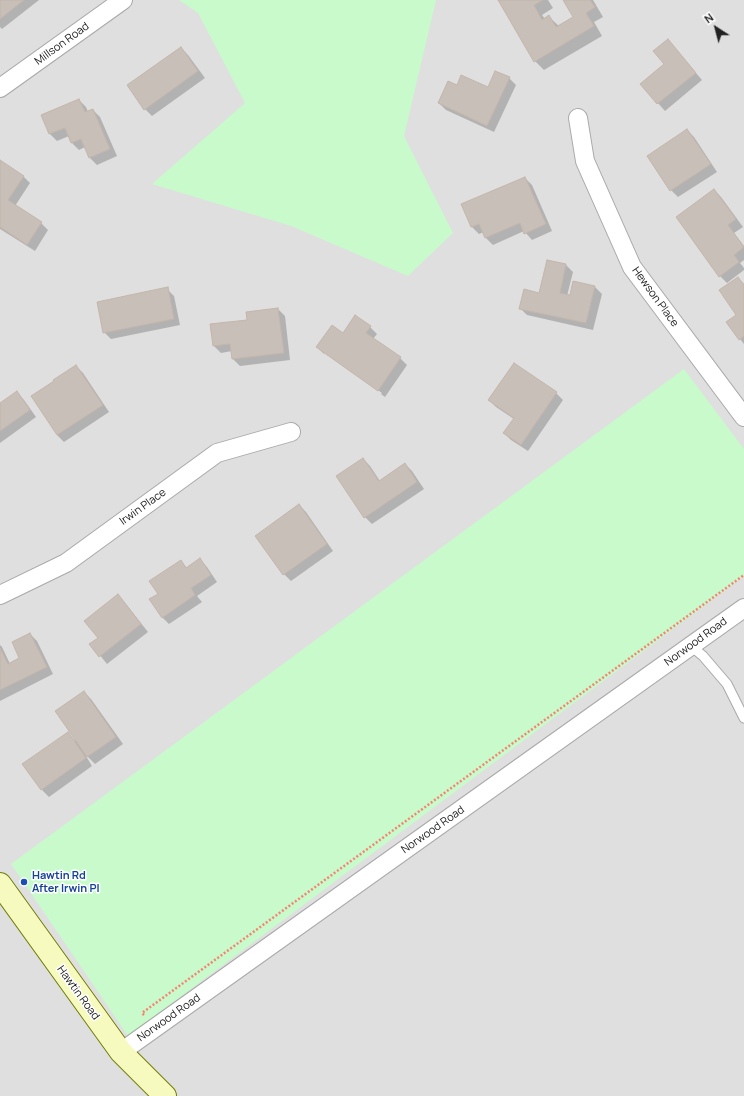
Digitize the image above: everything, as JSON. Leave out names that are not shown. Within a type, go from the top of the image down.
[{"type":"main road","name":"Hawtin Road","points":[[0,884],[121,1052],[164,1096]]},
{"type":"street","name":"Millson Road","points":[[0,88],[123,0]]},
{"type":"street","name":"Hewson Place","points":[[578,118],[585,161],[632,267],[744,417]]},
{"type":"street","name":"Irwin Place","points":[[0,594],[66,563],[217,453],[291,432]]},
{"type":"street","name":"Norwood Road","points":[[121,1052],[744,608]]},
{"type":"lane","points":[[691,646],[703,656],[726,684],[744,718]]},
{"type":"path","points":[[154,1029],[142,1013],[744,575]]},
{"type":"shaded area","points":[[0,0],[744,0],[744,1096],[0,1096]]},
{"type":"green space","points":[[179,0],[436,0],[404,136],[453,233],[408,276],[291,226],[152,184],[245,103],[198,13]]},
{"type":"green space","points":[[684,369],[744,449],[744,576],[128,1036],[11,864]]},
{"type":"building","points":[[0,0],[24,0],[0,19]]},
{"type":"building","points":[[498,0],[543,0],[534,5],[542,20],[549,15],[556,27],[573,17],[563,0],[590,0],[595,7],[586,13],[594,26],[534,62]]},
{"type":"building","points":[[668,39],[696,73],[657,104],[640,84],[664,64],[653,51]]},
{"type":"building","points":[[181,47],[198,71],[144,110],[127,85]]},
{"type":"building","points":[[495,71],[510,77],[487,126],[438,103],[448,81],[457,85],[461,75],[488,87]]},
{"type":"building","points":[[79,99],[85,112],[93,109],[110,149],[89,158],[81,139],[71,143],[65,128],[49,134],[41,115]]},
{"type":"building","points":[[687,129],[711,164],[670,191],[647,156]]},
{"type":"building","points":[[0,160],[24,176],[8,200],[42,222],[27,245],[0,227]]},
{"type":"building","points":[[525,177],[546,224],[524,234],[520,223],[485,238],[479,224],[471,227],[461,204]]},
{"type":"building","points":[[714,189],[736,219],[728,225],[744,247],[734,255],[739,262],[719,277],[676,217]]},
{"type":"building","points":[[547,260],[566,264],[560,293],[570,295],[573,281],[595,286],[586,323],[519,309],[524,289],[539,293]]},
{"type":"building","points":[[738,277],[744,285],[744,336],[739,340],[726,322],[736,315],[719,290]]},
{"type":"building","points":[[168,287],[174,319],[103,333],[97,302]]},
{"type":"building","points":[[278,308],[284,353],[232,359],[230,344],[213,346],[210,324],[247,320],[246,312]]},
{"type":"building","points":[[355,315],[371,326],[366,333],[401,357],[378,391],[316,347],[332,325],[343,333]]},
{"type":"building","points":[[514,363],[557,392],[521,445],[503,433],[514,418],[488,400]]},
{"type":"building","points":[[76,365],[103,405],[57,435],[31,396]]},
{"type":"building","points":[[17,391],[30,410],[0,431],[0,403]]},
{"type":"building","points":[[363,458],[379,481],[405,463],[417,482],[364,518],[336,476]]},
{"type":"building","points":[[299,504],[327,544],[283,575],[255,536]]},
{"type":"building","points":[[200,558],[211,575],[191,588],[195,595],[162,618],[149,599],[158,594],[149,581],[181,560],[186,568]]},
{"type":"building","points":[[118,594],[141,624],[99,657],[89,644],[98,638],[84,621]]},
{"type":"building","points":[[30,633],[47,667],[0,690],[0,648],[8,664],[19,658],[12,642]]},
{"type":"building","points":[[84,691],[116,737],[87,757],[55,711]]},
{"type":"building","points":[[68,732],[86,758],[41,790],[22,764]]},
{"type":"place","name":"Hawtin Rd After Irwin Pl","points":[[24,882]]}]
